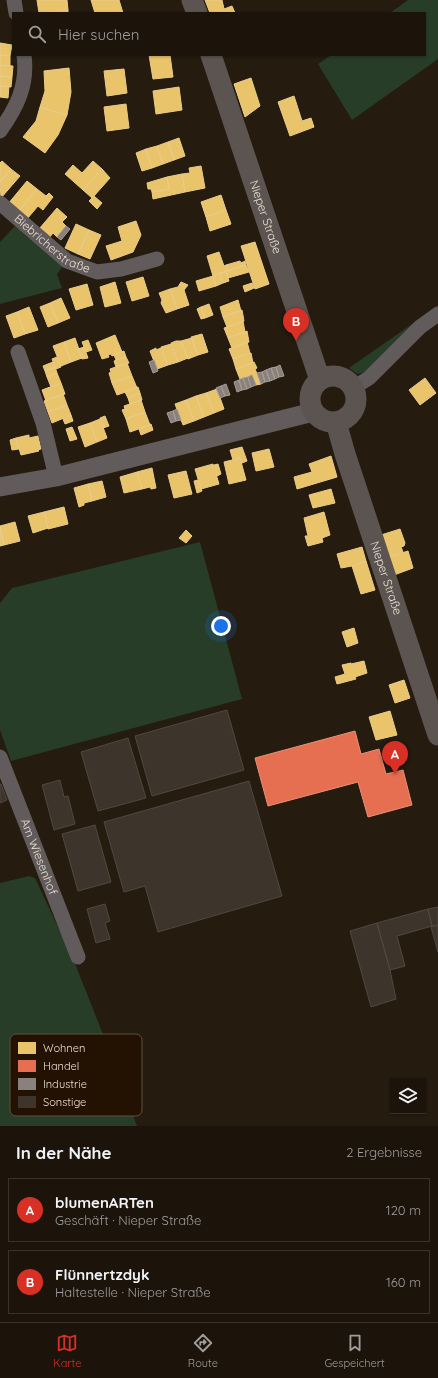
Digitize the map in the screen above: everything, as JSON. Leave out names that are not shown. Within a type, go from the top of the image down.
[{"type":"main road","points":[[192,0],[196,12]]},
{"type":"main road","name":"Nieper Straße","points":[[211,56],[320,380]]},
{"type":"main road","points":[[334,376],[342,378],[353,388],[356,400],[352,412],[347,417],[336,422],[323,420],[313,412],[310,405],[310,398],[315,385],[320,380],[334,376]]},
{"type":"main road","name":"Nieper Straße","points":[[336,422],[344,454],[438,735]]},
{"type":"street","points":[[14,0],[16,12]]},
{"type":"street","points":[[0,131],[14,112],[20,97],[26,67],[24,56]]},
{"type":"street","name":"Biebricherstraße","points":[[0,203],[31,228],[67,261],[97,272],[121,269],[157,259]]},
{"type":"street","points":[[353,388],[369,378],[420,327],[438,314]]},
{"type":"street","points":[[18,352],[43,423],[56,477]]},
{"type":"street","points":[[0,487],[56,477],[313,412]]},
{"type":"street","name":"Am Wiesenhof","points":[[0,756],[78,957]]},
{"type":"green space","points":[[408,0],[438,0],[438,59],[352,120],[318,64],[330,56],[426,56],[426,12],[391,12]]},
{"type":"green space","points":[[15,226],[63,266],[57,274],[62,288],[0,304],[0,242]]},
{"type":"green space","points":[[419,319],[368,372],[357,374],[349,368]]},
{"type":"green space","points":[[200,542],[242,699],[11,761],[0,730],[0,603],[12,588]]},
{"type":"green space","points":[[29,876],[35,878],[74,961],[103,1034],[10,1034],[10,1116],[133,1116],[137,1126],[0,1126],[0,883]]},
{"type":"building: Wohnen","points":[[37,0],[67,0],[68,10],[39,12]]},
{"type":"building: Wohnen","points":[[91,0],[119,0],[123,12],[95,12]]},
{"type":"building: Wohnen","points":[[205,0],[222,0],[224,9],[232,6],[235,12],[210,12]]},
{"type":"building: Wohnen","points":[[68,10],[68,12],[49,12]]},
{"type":"building: Wohnen","points":[[0,43],[12,45],[10,56],[0,55]]},
{"type":"building: Wohnen","points":[[0,55],[10,56],[10,66],[0,65]]},
{"type":"building: Wohnen","points":[[149,56],[170,56],[173,77],[153,79]]},
{"type":"building: Wohnen","points":[[0,65],[13,66],[12,77],[0,76]]},
{"type":"building: Wohnen","points":[[69,68],[71,92],[67,115],[40,107],[45,91],[44,71]]},
{"type":"building: Wohnen","points":[[124,69],[127,93],[107,96],[104,71]]},
{"type":"building: Wohnen","points":[[0,76],[12,77],[11,87],[0,86]]},
{"type":"building: Wohnen","points":[[251,78],[260,106],[245,117],[234,84]]},
{"type":"building: Wohnen","points":[[0,86],[9,86],[8,98],[0,97]]},
{"type":"building: Wohnen","points":[[179,87],[182,110],[156,114],[153,91]]},
{"type":"building: Wohnen","points":[[294,96],[302,121],[311,118],[314,127],[290,136],[278,102]]},
{"type":"building: Wohnen","points":[[126,104],[129,128],[107,131],[104,107]]},
{"type":"building: Wohnen","points":[[40,107],[67,115],[58,135],[45,153],[23,137],[36,121]]},
{"type":"building: Wohnen","points":[[179,138],[185,156],[174,160],[168,142]]},
{"type":"building: Wohnen","points":[[168,142],[174,160],[163,164],[157,146]]},
{"type":"building: Wohnen","points":[[157,146],[163,164],[152,168],[146,149]]},
{"type":"building: Wohnen","points":[[146,149],[152,168],[142,171],[136,153]]},
{"type":"building: Wohnen","points":[[2,161],[11,169],[0,182],[0,163]]},
{"type":"building: Wohnen","points":[[93,161],[102,169],[83,190],[65,174],[73,165],[82,173]]},
{"type":"building: Wohnen","points":[[201,166],[205,188],[185,192],[182,174],[190,173],[189,168]]},
{"type":"building: Wohnen","points":[[11,169],[20,176],[1,198],[0,182]]},
{"type":"building: Wohnen","points":[[102,169],[110,178],[94,196],[102,203],[97,209],[89,201],[92,198],[83,190]]},
{"type":"building: Wohnen","points":[[182,174],[185,192],[153,199],[152,192],[169,189],[167,177]]},
{"type":"building: Wohnen","points":[[167,177],[169,189],[152,192],[151,189],[148,189],[147,183]]},
{"type":"building: Wohnen","points":[[27,181],[37,189],[18,212],[8,204]]},
{"type":"building: Wohnen","points":[[37,189],[46,196],[49,193],[53,197],[43,210],[38,206],[27,219],[18,212]]},
{"type":"building: Wohnen","points":[[221,195],[226,210],[206,217],[201,202]]},
{"type":"building: Wohnen","points":[[57,208],[67,217],[62,222],[66,226],[57,237],[53,233],[49,238],[39,229]]},
{"type":"building: Wohnen","points":[[226,210],[231,224],[210,231],[206,217]]},
{"type":"building: Wohnen","points":[[136,221],[141,235],[133,252],[111,260],[106,246],[122,241],[118,227]]},
{"type":"building: Wohnen","points":[[76,224],[89,230],[78,254],[65,248]]},
{"type":"building: Wohnen","points":[[89,230],[101,235],[90,259],[78,254]]},
{"type":"building: Wohnen","points":[[255,242],[269,284],[255,289],[241,246]]},
{"type":"building: Wohnen","points":[[219,252],[224,266],[226,265],[228,271],[213,276],[207,256]]},
{"type":"building: Wohnen","points":[[240,261],[241,263],[245,261],[246,265],[228,271],[226,265]]},
{"type":"building: Wohnen","points":[[246,265],[249,272],[228,278],[226,271]]},
{"type":"building: Wohnen","points":[[226,271],[229,281],[223,283],[220,273]]},
{"type":"building: Wohnen","points":[[220,273],[223,283],[216,286],[213,276]]},
{"type":"building: Wohnen","points":[[213,276],[216,286],[199,291],[196,281]]},
{"type":"building: Wohnen","points":[[143,277],[149,296],[132,301],[126,282]]},
{"type":"building: Wohnen","points":[[115,282],[121,303],[105,307],[100,287]]},
{"type":"building: Wohnen","points":[[181,282],[188,285],[184,290],[189,305],[177,309],[170,289],[178,287]]},
{"type":"building: Wohnen","points":[[252,283],[254,288],[245,292],[243,286]]},
{"type":"building: Wohnen","points":[[87,284],[93,305],[76,310],[69,289]]},
{"type":"building: Wohnen","points":[[170,289],[177,309],[166,313],[161,303],[162,300],[159,293]]},
{"type":"building: Wohnen","points":[[61,298],[70,318],[58,323],[50,303]]},
{"type":"building: Wohnen","points":[[238,300],[241,311],[223,317],[220,307]]},
{"type":"building: Wohnen","points":[[50,303],[58,323],[48,327],[40,307]]},
{"type":"building: Wohnen","points":[[209,304],[213,315],[205,318],[201,307]]},
{"type":"building: Wohnen","points":[[29,307],[38,330],[25,334],[17,312]]},
{"type":"building: Wohnen","points":[[201,307],[205,318],[201,319],[197,309]]},
{"type":"building: Wohnen","points":[[242,310],[244,321],[227,327],[223,317]]},
{"type":"building: Wohnen","points":[[17,312],[25,334],[14,338],[6,316]]},
{"type":"building: Wohnen","points":[[243,321],[245,332],[228,338],[224,328]]},
{"type":"building: Wohnen","points":[[247,331],[249,342],[232,348],[228,338]]},
{"type":"building: Wohnen","points":[[202,334],[208,352],[198,355],[191,337]]},
{"type":"building: Wohnen","points":[[115,335],[122,352],[112,356],[111,354],[108,355],[109,357],[102,359],[96,343]]},
{"type":"building: Wohnen","points":[[75,338],[82,358],[71,362],[64,342]]},
{"type":"building: Wohnen","points":[[192,338],[198,355],[188,359],[181,341]]},
{"type":"building: Wohnen","points":[[88,340],[92,350],[86,352],[82,342]]},
{"type":"building: Wohnen","points":[[181,341],[188,358],[178,362],[171,343]]},
{"type":"building: Wohnen","points":[[64,342],[71,362],[61,366],[53,346]]},
{"type":"building: Wohnen","points":[[247,342],[250,353],[233,359],[229,349]]},
{"type":"building: Wohnen","points":[[171,344],[178,362],[168,365],[161,347]]},
{"type":"building: Wohnen","points":[[84,347],[88,358],[82,359],[78,349]]},
{"type":"building: Wohnen","points":[[156,348],[156,350],[161,348],[168,365],[157,369],[150,351]]},
{"type":"building: Wohnen","points":[[124,351],[126,357],[116,360],[114,355]]},
{"type":"building: Wohnen","points":[[251,353],[253,363],[236,369],[233,359]]},
{"type":"building: Wohnen","points":[[57,357],[61,367],[56,369],[52,359]]},
{"type":"building: Wohnen","points":[[126,357],[129,363],[116,367],[114,361]]},
{"type":"building: Wohnen","points":[[53,362],[55,367],[45,371],[43,366]]},
{"type":"building: Wohnen","points":[[254,362],[261,384],[256,385],[252,375],[240,379],[236,369]]},
{"type":"building: Wohnen","points":[[127,363],[132,376],[112,383],[109,373],[111,372],[110,369]]},
{"type":"building: Wohnen","points":[[55,367],[57,373],[47,377],[45,371]]},
{"type":"building: Wohnen","points":[[57,373],[61,383],[51,387],[47,377]]},
{"type":"building: Wohnen","points":[[132,376],[137,388],[117,395],[112,383]]},
{"type":"building: Wohnen","points":[[425,378],[436,393],[420,405],[409,390]]},
{"type":"building: Wohnen","points":[[61,383],[65,394],[46,401],[42,390]]},
{"type":"building: Wohnen","points":[[138,387],[140,393],[128,398],[125,392]]},
{"type":"building: Wohnen","points":[[217,389],[224,409],[214,413],[206,393]]},
{"type":"building: Wohnen","points":[[140,393],[142,400],[130,404],[128,398]]},
{"type":"building: Wohnen","points":[[206,393],[214,413],[204,417],[196,396]]},
{"type":"building: Wohnen","points":[[63,394],[67,405],[48,412],[44,401]]},
{"type":"building: Wohnen","points":[[196,396],[204,417],[194,421],[186,400]]},
{"type":"building: Wohnen","points":[[141,400],[145,412],[126,419],[122,410],[125,409],[124,406]]},
{"type":"building: Wohnen","points":[[186,400],[194,421],[183,425],[175,404]]},
{"type":"building: Wohnen","points":[[67,405],[71,415],[52,423],[48,412]]},
{"type":"building: Wohnen","points":[[145,412],[150,425],[130,432],[126,419]]},
{"type":"building: Wohnen","points":[[71,415],[73,421],[65,424],[63,419]]},
{"type":"building: Wohnen","points":[[105,416],[109,426],[103,428],[100,418]]},
{"type":"building: Wohnen","points":[[100,419],[107,438],[97,442],[90,423]]},
{"type":"building: Wohnen","points":[[90,423],[97,442],[85,447],[78,427]]},
{"type":"building: Wohnen","points":[[151,424],[153,430],[141,435],[139,429]]},
{"type":"building: Wohnen","points":[[72,427],[77,439],[70,441],[66,429]]},
{"type":"building: Wohnen","points":[[29,435],[29,438],[38,436],[41,449],[38,450],[39,451],[21,455],[16,438]]},
{"type":"building: Wohnen","points":[[16,438],[19,449],[12,450],[10,440]]},
{"type":"building: Wohnen","points":[[242,447],[247,461],[242,463],[240,458],[233,460],[230,450]]},
{"type":"building: Wohnen","points":[[269,449],[274,467],[256,471],[252,453]]},
{"type":"building: Wohnen","points":[[331,456],[337,477],[297,489],[294,477],[312,472],[309,464]]},
{"type":"building: Wohnen","points":[[240,458],[246,480],[229,484],[224,462]]},
{"type":"building: Wohnen","points":[[213,464],[219,484],[201,489],[195,469]]},
{"type":"building: Wohnen","points":[[218,464],[221,474],[217,476],[214,465]]},
{"type":"building: Wohnen","points":[[152,468],[156,488],[151,489],[150,487],[142,489],[137,472]]},
{"type":"building: Wohnen","points":[[186,471],[192,494],[174,498],[168,475]]},
{"type":"building: Wohnen","points":[[137,472],[142,489],[124,493],[120,477]]},
{"type":"building: Wohnen","points":[[198,480],[202,491],[197,493],[194,481]]},
{"type":"building: Wohnen","points":[[102,481],[106,497],[92,501],[88,484]]},
{"type":"building: Wohnen","points":[[88,484],[92,501],[84,503],[84,505],[79,507],[74,488]]},
{"type":"building: Wohnen","points":[[331,489],[335,503],[313,508],[309,495]]},
{"type":"building: Wohnen","points":[[64,507],[68,524],[48,529],[44,512]]},
{"type":"building: Wohnen","points":[[44,512],[48,528],[33,533],[28,516]]},
{"type":"building: Wohnen","points":[[324,512],[330,535],[322,538],[323,542],[308,546],[305,536],[308,536],[304,518]]},
{"type":"building: Wohnen","points":[[15,522],[20,541],[4,545],[0,526]]},
{"type":"building: Wohnen","points":[[0,526],[4,545],[0,546]]},
{"type":"building: Wohnen","points":[[400,529],[405,543],[404,546],[401,547],[403,552],[389,557],[381,535]]},
{"type":"building: Wohnen","points":[[186,530],[192,536],[186,543],[179,538]]},
{"type":"building: Wohnen","points":[[362,547],[366,561],[341,568],[337,554]]},
{"type":"building: Wohnen","points":[[408,551],[413,568],[394,575],[389,557]]},
{"type":"building: Wohnen","points":[[366,561],[375,590],[361,594],[352,566]]},
{"type":"building: Wohnen","points":[[354,628],[358,643],[347,647],[342,632]]},
{"type":"building: Wohnen","points":[[364,661],[367,673],[355,677],[356,679],[337,684],[335,677],[345,674],[342,665]]},
{"type":"building: Wohnen","points":[[404,680],[410,698],[395,703],[389,685]]},
{"type":"building: Wohnen","points":[[390,711],[397,735],[376,740],[369,717]]},
{"type":"building: Handel","points":[[355,731],[361,754],[379,749],[386,774],[403,770],[412,805],[368,817],[358,782],[268,806],[255,758]]},
{"type":"building: Industrie","points":[[66,226],[70,229],[61,240],[57,237]]},
{"type":"building: Industrie","points":[[154,360],[158,371],[153,373],[149,362]]},
{"type":"building: Industrie","points":[[280,365],[284,376],[279,377],[276,367]]},
{"type":"building: Industrie","points":[[276,367],[279,377],[275,379],[271,368]]},
{"type":"building: Industrie","points":[[271,368],[275,379],[270,381],[266,370]]},
{"type":"building: Industrie","points":[[266,370],[270,381],[265,382],[262,372]]},
{"type":"building: Industrie","points":[[262,372],[265,382],[261,384],[257,373]]},
{"type":"building: Industrie","points":[[252,375],[256,385],[251,387],[248,377]]},
{"type":"building: Industrie","points":[[248,377],[251,387],[247,389],[243,378]]},
{"type":"building: Industrie","points":[[243,378],[247,389],[242,390],[239,380]]},
{"type":"building: Industrie","points":[[239,380],[242,390],[237,392],[234,382]]},
{"type":"building: Industrie","points":[[226,384],[230,395],[225,396],[221,386]]},
{"type":"building: Industrie","points":[[221,386],[225,396],[220,398],[216,388]]},
{"type":"building: Industrie","points":[[177,409],[181,420],[176,421],[173,411]]},
{"type":"building: Industrie","points":[[173,411],[176,421],[171,423],[167,413]]},
{"type":"building: Sonstige","points":[[227,710],[244,770],[152,796],[135,736]]},
{"type":"building: Sonstige","points":[[128,738],[146,798],[98,811],[81,752]]},
{"type":"building: Sonstige","points":[[60,780],[64,797],[68,796],[75,824],[54,830],[42,785]]},
{"type":"building: Sonstige","points":[[249,781],[282,896],[158,932],[145,886],[124,892],[104,822]]},
{"type":"building: Sonstige","points":[[0,784],[7,800],[0,803]]},
{"type":"building: Sonstige","points":[[95,825],[111,882],[78,891],[62,834]]},
{"type":"building: Sonstige","points":[[105,904],[110,921],[105,923],[110,939],[96,943],[87,909]]},
{"type":"building: Sonstige","points":[[438,907],[438,925],[432,926],[428,909]]},
{"type":"building: Sonstige","points":[[428,909],[432,926],[397,936],[405,966],[390,970],[377,923]]},
{"type":"building: Sonstige","points":[[377,923],[390,970],[396,999],[371,1007],[350,931]]},
{"type":"building: Sonstige","points":[[438,925],[438,952],[431,927]]},
{"type":"place","name":"Flünnertzdyk","points":[[296,341]]},
{"type":"place","name":"blumenARTen","points":[[395,774]]}]
